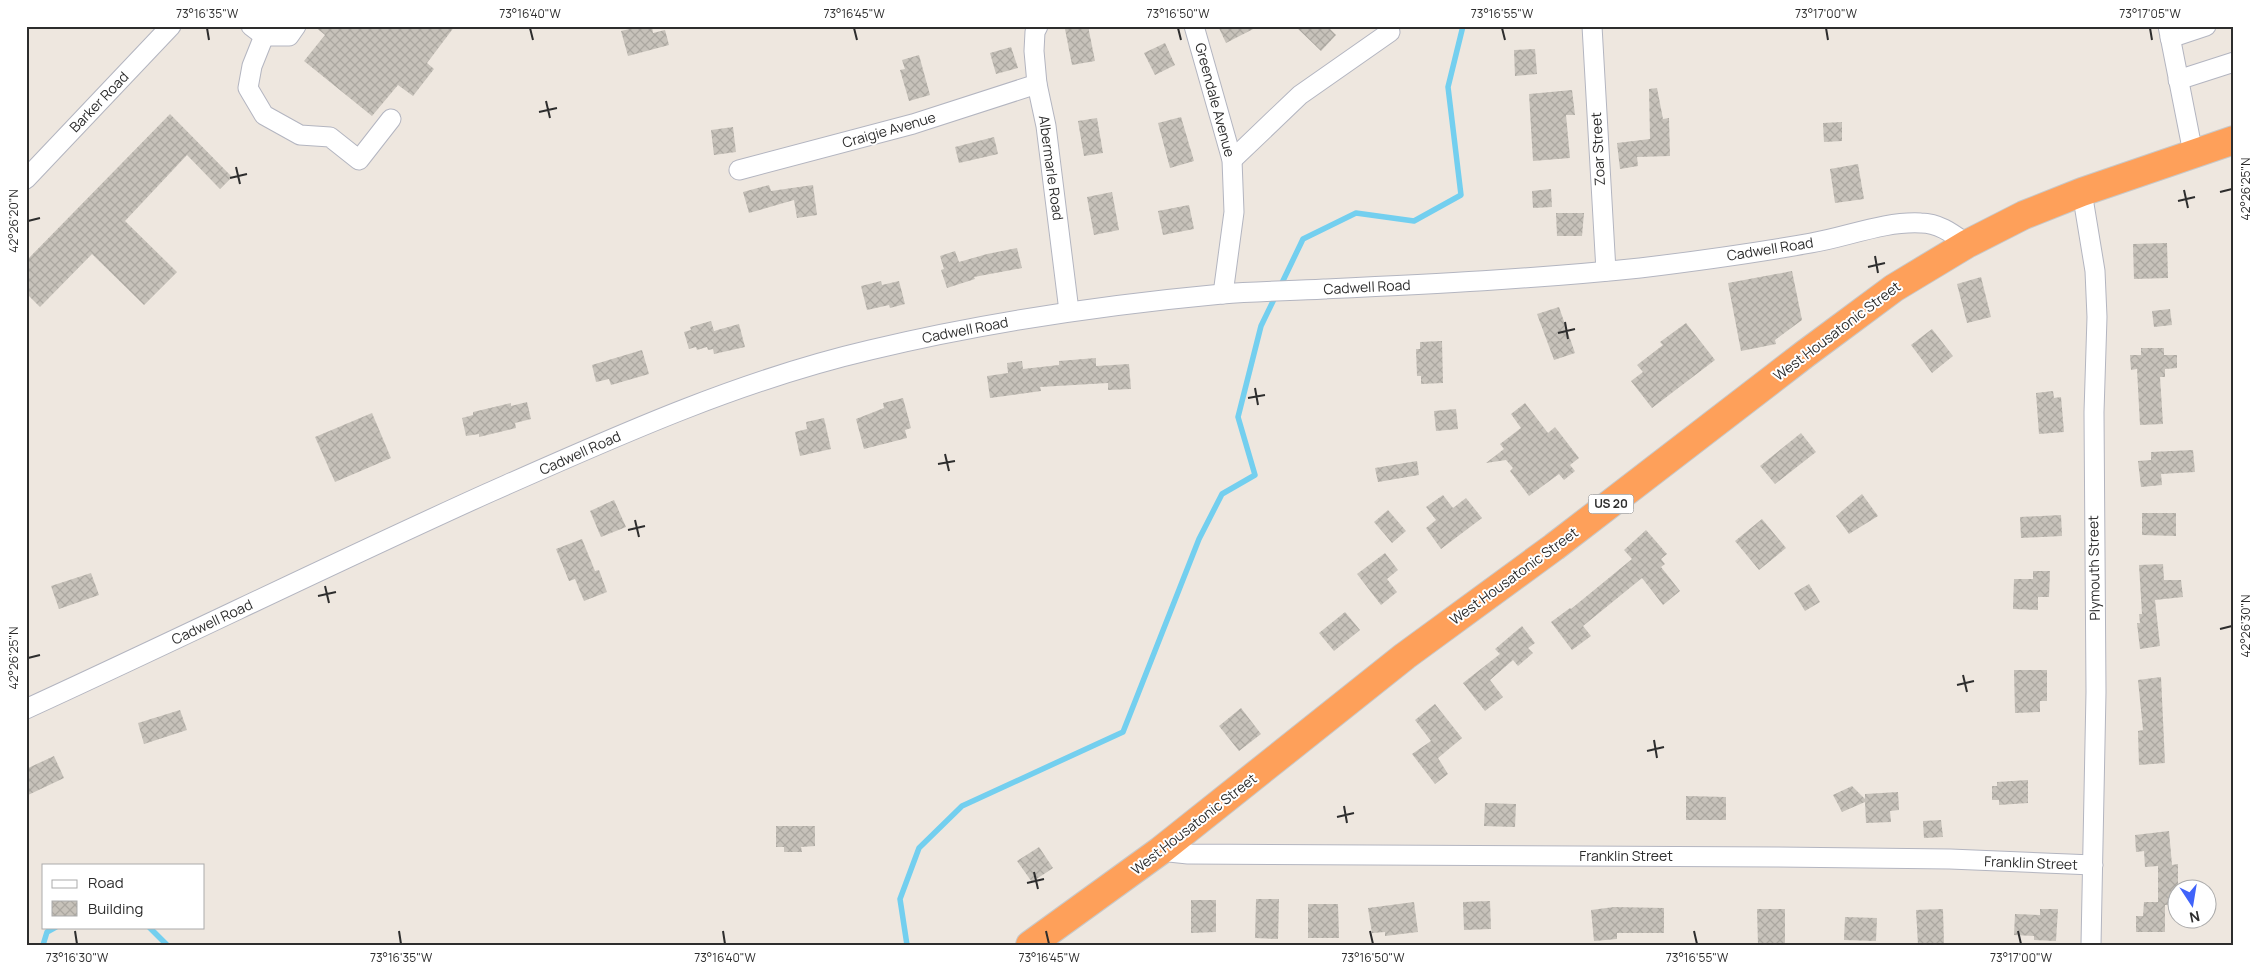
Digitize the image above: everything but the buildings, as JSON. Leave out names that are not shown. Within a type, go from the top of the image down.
[{"type":"highway","name":"West Housatonic Street","points":[[1030,945],[1160,851],[1405,656],[1554,548],[1805,354],[1894,288],[1966,244],[2024,215],[2082,192],[2234,140]]},
{"type":"street","name":"Barker Road","points":[[26,179],[171,26]]},
{"type":"street","points":[[296,26],[289,36],[258,31],[248,88],[264,115],[300,135],[330,137],[359,160],[391,120]]},
{"type":"street","name":"Albermarle Road","points":[[1038,26],[1035,32],[1034,51],[1037,84],[1046,126],[1069,312]]},
{"type":"street","name":"Greendale Avenue","points":[[1194,26],[1232,160],[1234,212],[1223,294]]},
{"type":"street","name":"Zoar Street","points":[[1592,26],[1606,271]]},
{"type":"street","points":[[2193,153],[2169,32],[2206,26]]},
{"type":"street","points":[[1232,160],[1300,95],[1390,32]]},
{"type":"street","points":[[2178,80],[2234,62]]},
{"type":"street","name":"Craigie Avenue","points":[[739,170],[912,124],[1037,84]]},
{"type":"street","name":"Plymouth Street","points":[[2082,192],[2095,271],[2097,318],[2094,421],[2096,692],[2091,945]]},
{"type":"street","name":"Cadwell Road","points":[[26,709],[396,535],[689,406],[747,386],[865,351],[1004,322],[1069,312],[1223,294],[1299,291],[1606,271],[1679,263],[1816,242],[1883,227],[1924,222],[1944,228],[1966,244]]},
{"type":"street","name":"Franklin Street","points":[[1160,851],[1188,854],[1950,859],[2093,865]]},
{"type":"waterway","points":[[1280,287],[1303,239],[1356,213],[1414,221],[1461,195],[1448,87],[1463,26]]},
{"type":"waterway","points":[[907,945],[900,899],[919,848],[962,806],[1123,732],[1199,539],[1222,494],[1255,475],[1238,417],[1261,326],[1276,295]]},
{"type":"waterway","points":[[43,945],[47,932],[54,928]]},
{"type":"waterway","points":[[150,928],[167,945]]}]
